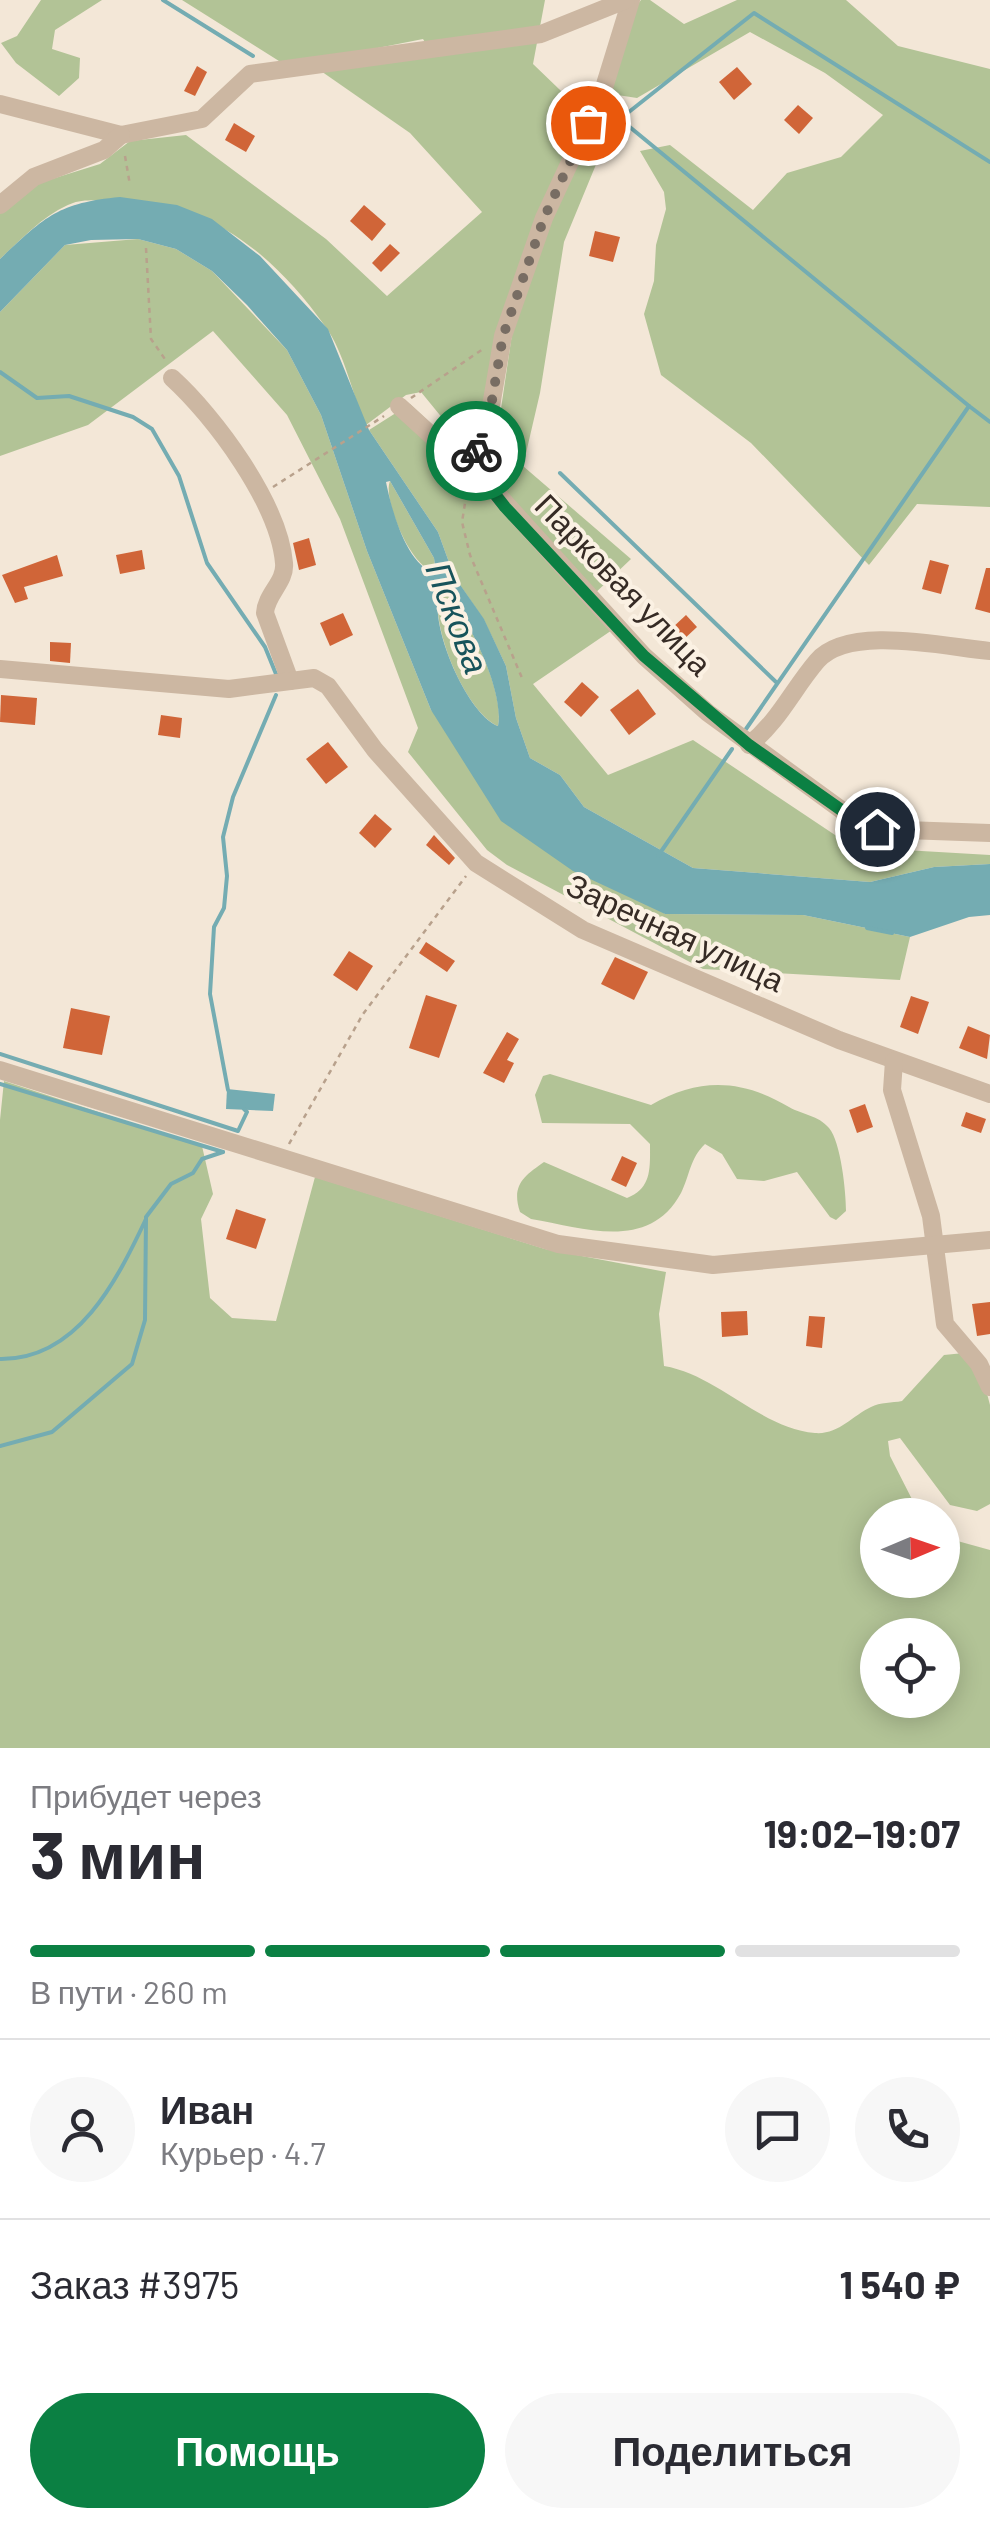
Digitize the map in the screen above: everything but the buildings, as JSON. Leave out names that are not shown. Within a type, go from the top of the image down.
[{"type":"street","points":[[0,104],[120,135],[202,119],[250,74],[541,34],[628,0]]},
{"type":"street","points":[[399,406],[434,437],[475,458],[490,412],[503,336],[544,218],[604,91],[628,0]]},
{"type":"street","points":[[0,206],[34,177],[104,150],[120,135]]},
{"type":"street","points":[[172,378],[220,427],[259,496],[284,564],[265,613],[290,680]]},
{"type":"street","name":"Парковая улица","points":[[475,458],[479,474],[505,507],[644,656],[749,745],[866,826],[990,833]]},
{"type":"street","points":[[749,745],[773,726],[820,657],[840,643],[865,639],[990,652]]},
{"type":"street","name":"Заречная улица","points":[[0,669],[229,689],[314,678],[328,686],[375,750],[476,863],[583,930],[894,1061],[990,1094]]},
{"type":"street","points":[[894,1061],[892,1090],[931,1216],[945,1324],[979,1364],[990,1387]]},
{"type":"street","points":[[0,1070],[558,1244],[714,1265],[990,1240]]},
{"type":"path","points":[[120,135],[130,185]]},
{"type":"path","points":[[146,248],[151,339],[172,378]]},
{"type":"path","points":[[259,496],[503,336]]},
{"type":"path","points":[[475,458],[462,504],[462,522],[476,577],[496,612],[522,678]]},
{"type":"path","points":[[282,1157],[363,1014],[476,863]]},
{"type":"green space","points":[[41,0],[102,0],[55,30],[52,49],[80,58],[79,78],[59,96],[16,63],[1,43],[17,36]]},
{"type":"green space","points":[[182,0],[545,0],[533,64],[585,114],[482,420],[469,441],[448,425],[421,392],[406,395],[366,425],[338,349],[325,326],[259,253],[206,219],[145,202],[77,202],[43,220],[0,259],[0,213],[39,183],[100,164],[130,141],[186,135],[326,239],[387,296],[482,212],[410,133],[318,69],[433,55],[423,39],[307,62],[279,61]]},
{"type":"green space","points":[[641,0],[650,0],[684,24],[737,0],[846,0],[898,46],[990,69],[990,507],[917,504],[869,565],[751,443],[661,375],[644,314],[654,281],[656,245],[666,209],[664,192],[640,151],[670,145],[753,210],[787,173],[841,157],[883,115],[825,73],[750,32],[637,98],[611,94],[631,13]]},
{"type":"green space","points":[[593,121],[609,133],[564,242],[540,393],[523,466],[631,559],[591,597],[618,626],[533,684],[608,775],[693,740],[853,847],[990,855],[990,864],[934,867],[870,882],[693,868],[584,807],[560,775],[530,758],[516,718],[506,666],[484,620],[454,576],[438,532],[369,430],[410,404],[440,432],[503,472],[493,463],[512,334],[553,217]]},
{"type":"green space","points":[[138,239],[176,249],[212,271],[287,350],[321,415],[367,551],[431,710],[665,914],[803,915],[910,937],[900,980],[703,969],[507,865],[487,850],[408,752],[418,728],[340,519],[287,415],[213,331],[88,425],[0,456],[0,312],[65,245]]},
{"type":"green space","points":[[390,481],[434,558],[436,572],[418,560],[401,533],[390,503]]},
{"type":"green space","points":[[441,588],[462,615],[482,653],[496,693],[498,726],[473,704],[452,664],[439,621]]},
{"type":"green space","points":[[550,1074],[651,1105],[686,1090],[720,1085],[772,1098],[829,1128],[837,1144],[846,1211],[836,1220],[830,1217],[797,1172],[764,1181],[737,1179],[722,1154],[705,1144],[693,1161],[681,1193],[668,1211],[652,1223],[614,1232],[531,1219],[520,1212],[518,1188],[544,1162],[627,1198],[641,1189],[649,1169],[650,1144],[630,1124],[542,1123],[535,1095],[543,1076]]},
{"type":"green space","points":[[4,1081],[202,1146],[213,1194],[201,1219],[210,1298],[232,1318],[276,1321],[315,1177],[545,1249],[666,1272],[659,1314],[664,1366],[703,1380],[795,1429],[831,1431],[875,1405],[902,1401],[944,1355],[964,1353],[985,1386],[990,1405],[990,1504],[977,1511],[960,1507],[960,1498],[945,1498],[900,1438],[888,1441],[890,1456],[911,1498],[860,1498],[860,1598],[960,1598],[960,1542],[990,1550],[990,1748],[0,1748],[0,1120]]},
{"type":"water","points":[[120,197],[177,205],[212,219],[260,256],[328,329],[369,430],[438,532],[454,576],[484,619],[506,666],[516,718],[530,758],[560,775],[584,807],[693,868],[870,882],[934,867],[990,864],[990,915],[969,917],[910,937],[803,915],[665,914],[573,871],[501,821],[431,710],[367,551],[321,415],[287,350],[247,305],[212,271],[176,249],[138,239],[91,240],[65,245],[0,312],[0,259],[53,214]],"holes":[[[390,481],[434,558],[436,572],[426,568],[409,549],[392,506],[386,482]],[[441,588],[462,615],[482,653],[496,693],[498,726],[474,704],[452,664],[439,621]]]},
{"type":"water","points":[[227,1089],[275,1094],[273,1111],[226,1109]]},
{"type":"waterway","points":[[163,0],[253,56]]},
{"type":"waterway","points":[[969,406],[620,119],[754,13],[990,162]]},
{"type":"waterway","points":[[0,372],[37,398],[69,396],[133,417],[152,429],[179,476],[207,563],[265,647],[276,674]]},
{"type":"waterway","points":[[746,729],[969,406],[990,422]]},
{"type":"waterway","points":[[560,473],[776,682]]},
{"type":"waterway","points":[[228,1090],[210,994],[214,927],[224,908],[227,876],[223,837],[233,797],[276,695]]},
{"type":"waterway","points":[[658,856],[732,749]]},
{"type":"waterway","points":[[867,928],[892,933]]},
{"type":"waterway","points":[[0,1054],[238,1131],[247,1112],[244,1109]]},
{"type":"waterway","points":[[0,1084],[223,1152]]},
{"type":"waterway","points":[[0,1446],[52,1432],[132,1364],[145,1320],[146,1217],[171,1184],[193,1173],[202,1159],[223,1152]]},
{"type":"waterway","points":[[0,1359],[27,1356],[52,1346],[73,1331],[108,1290],[146,1219]]},
{"type":"way so far","points":[[476,451],[490,412],[494,367],[503,336],[544,218],[588,123]]},
{"type":"route","points":[[476,451],[479,474],[505,507],[644,656],[749,745],[847,814],[877,829]]},
{"type":"water label","name":"Пскова","points":[[457,618]]}]
